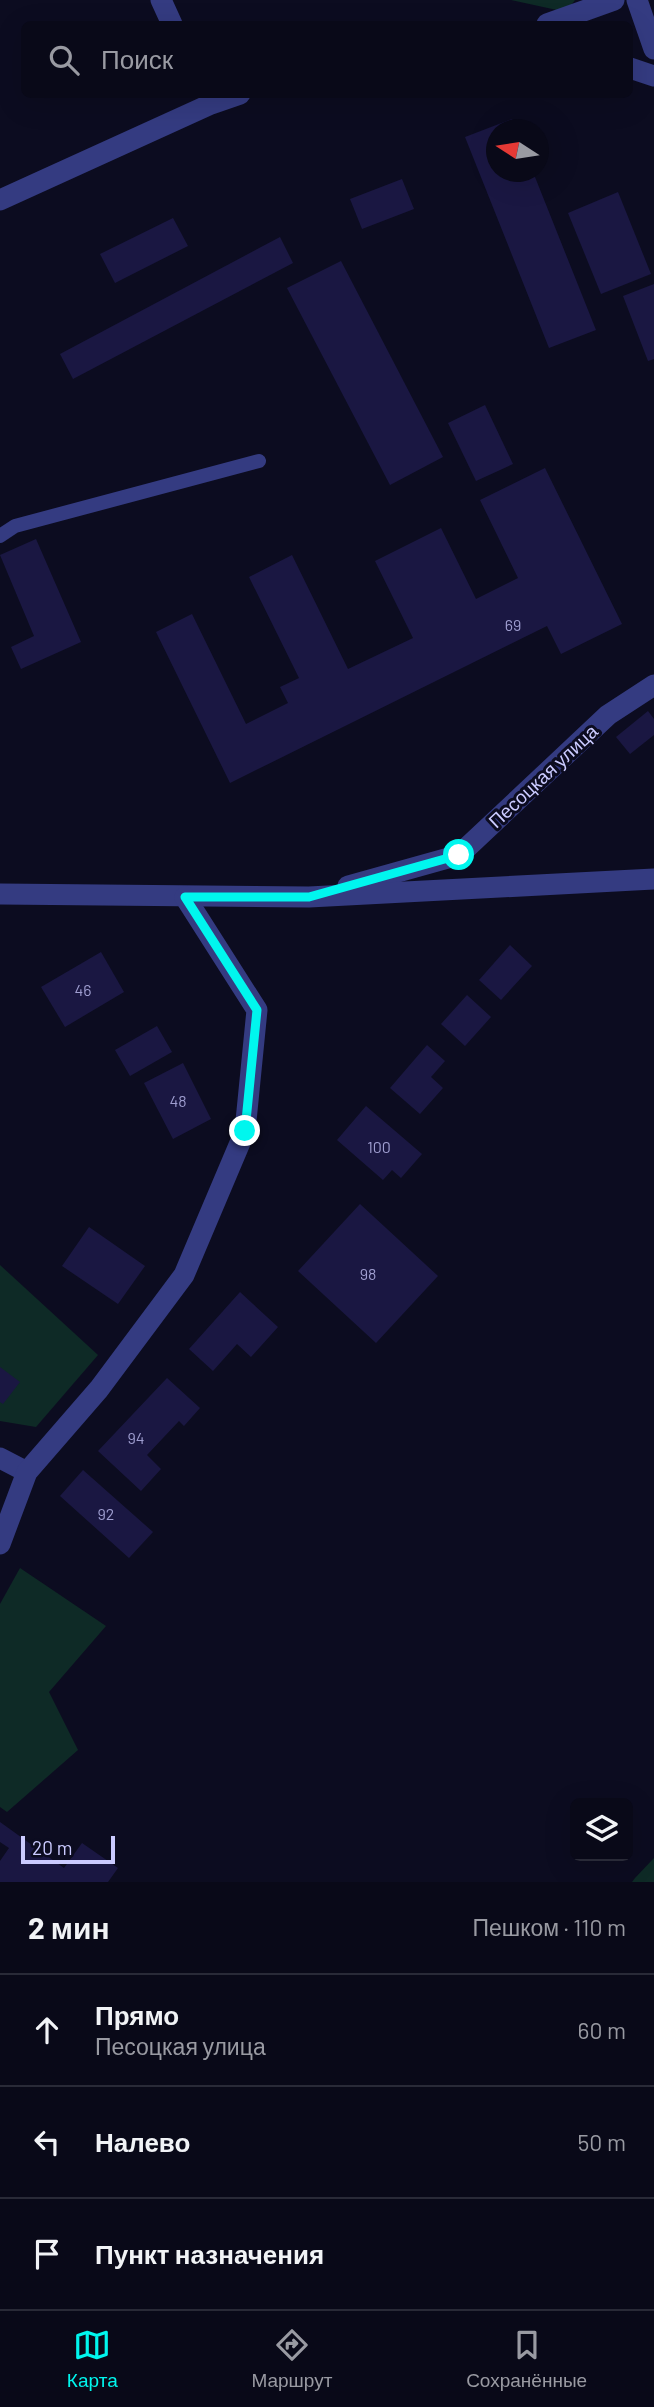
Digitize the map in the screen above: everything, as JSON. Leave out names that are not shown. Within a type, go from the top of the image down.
[{"type":"street","points":[[161,0],[172,21]]},
{"type":"street","points":[[555,21],[614,0]]},
{"type":"street","points":[[637,0],[654,49]]},
{"type":"street","points":[[633,69],[654,76]]},
{"type":"street","points":[[0,200],[209,99]]},
{"type":"street","name":"Песоцкая улица","points":[[309,897],[459,855],[608,715],[654,685]]},
{"type":"street","name":"Песоцкая улица","points":[[0,894],[309,897],[654,879]]},
{"type":"street","points":[[0,1544],[27,1472],[99,1389],[184,1275],[245,1131],[257,1010],[185,897]]},
{"type":"street","points":[[0,1458],[27,1472]]},
{"type":"lane","points":[[0,536],[15,526],[259,461]]},
{"type":"green space","points":[[511,0],[575,0],[566,12]]},
{"type":"green space","points":[[0,1265],[98,1355],[36,1427],[0,1421]]},
{"type":"green space","points":[[20,1568],[106,1626],[49,1692],[78,1750],[7,1812],[0,1807],[0,1604]]},
{"type":"green space","points":[[654,1858],[654,1882],[632,1882],[635,1878]]},
{"type":"building","points":[[486,129],[486,182],[537,182],[596,330],[549,348],[465,137]]},
{"type":"building","points":[[402,179],[414,209],[362,229],[350,199]]},
{"type":"building","points":[[618,192],[651,274],[601,294],[568,213]]},
{"type":"building","points":[[173,218],[188,246],[115,283],[100,254]]},
{"type":"building","points":[[280,237],[293,263],[73,379],[60,354]]},
{"type":"building","points":[[341,261],[443,457],[390,485],[287,288]]},
{"type":"building","points":[[654,284],[654,359],[648,361],[623,296]]},
{"type":"building","points":[[485,405],[513,464],[476,481],[448,423]]},
{"type":"building","points":[[545,468],[622,624],[561,654],[547,626],[230,783],[156,632],[192,614],[246,724],[288,703],[280,687],[299,678],[249,577],[292,555],[348,669],[413,638],[375,561],[441,528],[476,599],[518,578],[480,500]]},
{"type":"building","points":[[36,539],[81,642],[21,669],[11,647],[34,636],[0,555]]},
{"type":"building","points":[[648,711],[654,719],[654,735],[630,754],[616,737]]},
{"type":"building","points":[[510,945],[532,966],[501,1000],[479,980]]},
{"type":"building","points":[[101,952],[124,992],[65,1027],[41,987]]},
{"type":"building","points":[[467,995],[491,1017],[465,1046],[441,1024]]},
{"type":"building","points":[[157,1026],[172,1052],[130,1076],[115,1050]]},
{"type":"building","points":[[427,1045],[445,1061],[431,1077],[443,1088],[420,1114],[390,1088]]},
{"type":"building","points":[[183,1063],[211,1119],[173,1139],[144,1083]]},
{"type":"building","points":[[366,1106],[422,1154],[401,1178],[392,1170],[383,1180],[337,1140]]},
{"type":"building","points":[[360,1204],[438,1276],[376,1343],[298,1271]]},
{"type":"building","points":[[89,1227],[145,1266],[118,1304],[62,1266]]},
{"type":"building","points":[[240,1292],[278,1327],[251,1357],[237,1344],[213,1371],[189,1349]]},
{"type":"building","points":[[0,1367],[20,1382],[3,1404],[0,1402]]},
{"type":"building","points":[[167,1378],[200,1408],[184,1426],[179,1421],[147,1455],[161,1469],[141,1491],[98,1451]]},
{"type":"building","points":[[83,1470],[153,1532],[129,1558],[60,1496]]},
{"type":"building","points":[[0,1822],[64,1868],[82,1843],[118,1868],[108,1882],[0,1882],[0,1861],[9,1848],[0,1842]]},
{"type":"route","points":[[245,1131],[257,1010],[185,897],[309,897],[459,855]]}]
